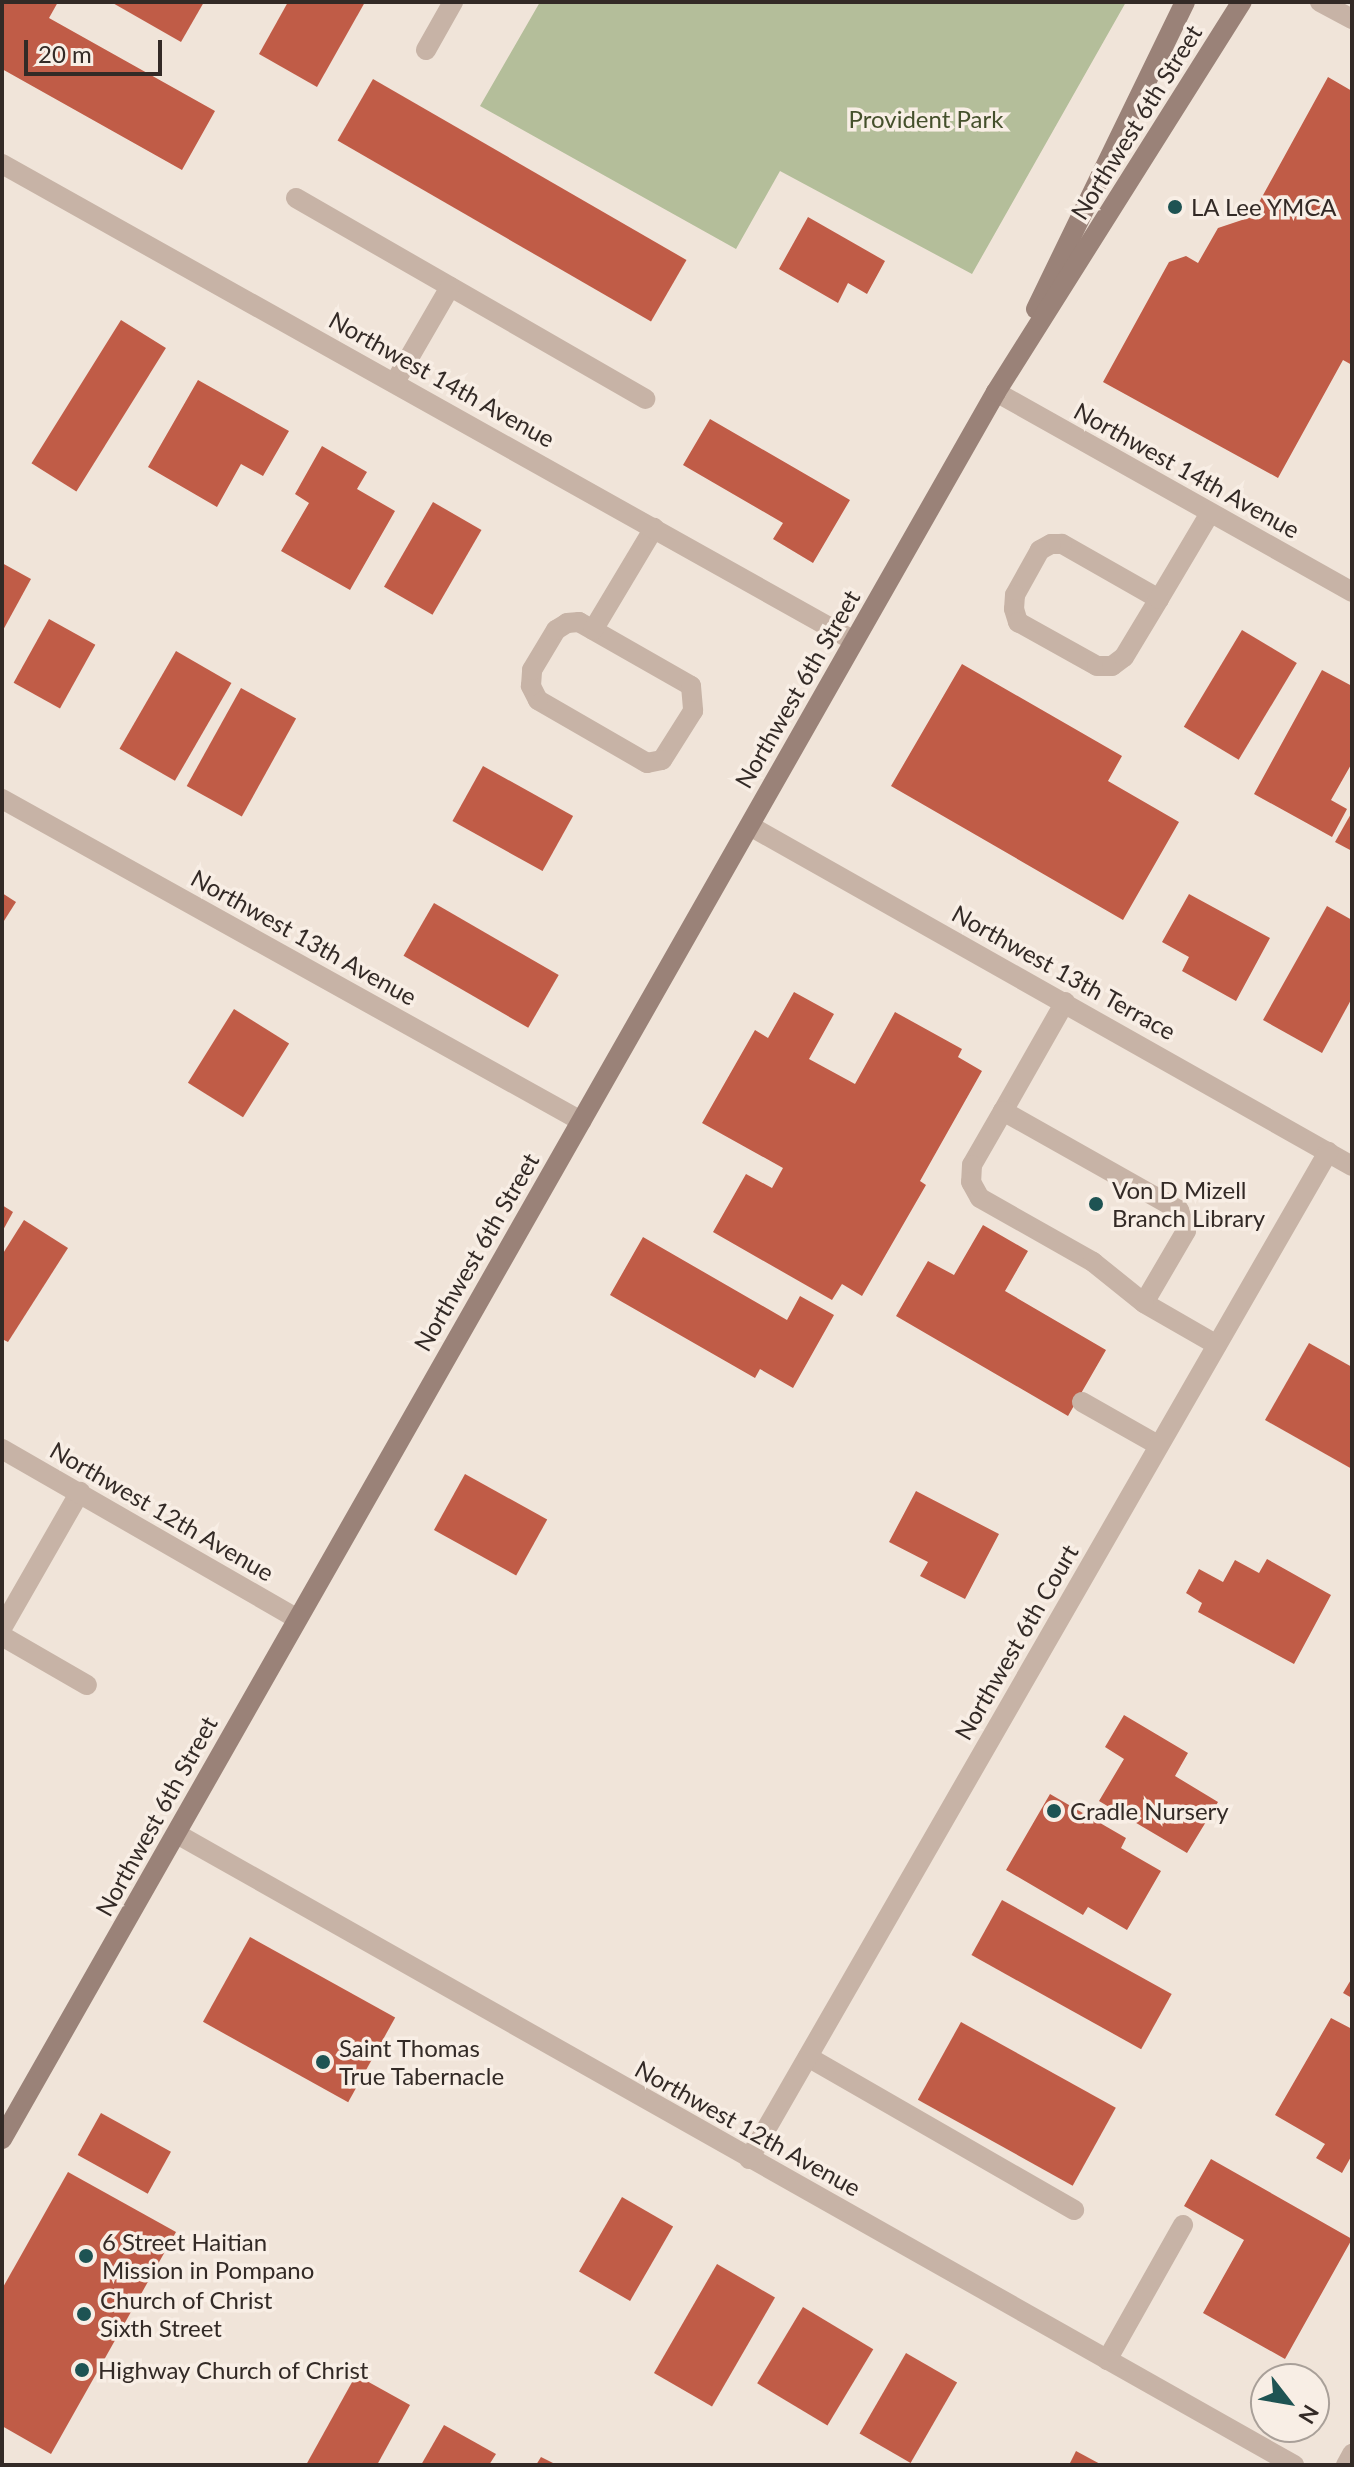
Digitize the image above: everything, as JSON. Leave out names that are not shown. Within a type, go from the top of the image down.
[{"type":"street","points":[[426,50],[453,2]]},
{"type":"street","name":"Northwest 6th Street","points":[[996,392],[1185,2]]},
{"type":"street","name":"Northwest 6th Street","points":[[2,2139],[996,392],[1242,2]]},
{"type":"street","points":[[1320,2],[1352,19]]},
{"type":"street","name":"Northwest 14th Avenue","points":[[2,164],[854,641]]},
{"type":"street","points":[[296,198],[645,399]]},
{"type":"street","points":[[395,382],[450,287]]},
{"type":"street","name":"Northwest 14th Avenue","points":[[996,392],[1352,592]]},
{"type":"street","points":[[1159,599],[1062,544],[1051,544],[1040,550],[1015,595],[1014,609],[1018,622],[1097,666],[1112,666],[1124,657],[1159,599],[1210,513]]},
{"type":"street","points":[[593,630],[654,528]]},
{"type":"street","points":[[579,622],[593,630],[691,686],[693,711],[662,760],[647,763],[538,700],[531,686],[532,670],[556,630],[567,623],[579,622]]},
{"type":"street","name":"Northwest 13th Avenue","points":[[2,799],[581,1121]]},
{"type":"street","name":"Northwest 13th Terrace","points":[[750,826],[1352,1166]]},
{"type":"street","points":[[1065,1002],[972,1165],[971,1182],[980,1198],[1093,1262],[1144,1303],[1217,1345]]},
{"type":"street","points":[[1003,1111],[1179,1210],[1186,1231],[1144,1303]]},
{"type":"street","name":"Northwest 6th Court","points":[[749,2159],[1328,1152]]},
{"type":"street","points":[[1082,1402],[1158,1445]]},
{"type":"street","name":"Northwest 12th Avenue","points":[[2,1449],[296,1618]]},
{"type":"street","points":[[2,1628],[80,1492]]},
{"type":"street","points":[[2,1636],[87,1685]]},
{"type":"street","name":"Northwest 12th Avenue","points":[[177,1834],[1294,2465]]},
{"type":"street","points":[[808,2057],[1074,2210]]},
{"type":"street","points":[[1107,2360],[1183,2225]]},
{"type":"street","points":[[1346,2465],[1352,2454]]},
{"type":"green space","name":"Provident Park","points":[[540,2],[1126,2],[972,274],[780,171],[736,249],[480,106]]},
{"type":"building","points":[[2,2],[58,2],[49,18],[215,111],[182,170],[2,69]]},
{"type":"building","points":[[111,2],[204,2],[181,42]]},
{"type":"building","points":[[288,2],[365,2],[317,87],[259,54]]},
{"type":"building","points":[[1328,77],[1352,91],[1352,365],[1343,360],[1278,478],[1103,382],[1169,262],[1186,256],[1198,263],[1218,228],[1251,217]]},
{"type":"building","points":[[373,79],[687,260],[651,321],[338,140]]},
{"type":"building","points":[[808,217],[885,261],[867,294],[848,283],[838,303],[779,269]]},
{"type":"building","points":[[121,320],[166,348],[76,491],[31,463]]},
{"type":"building","points":[[198,380],[289,431],[263,476],[241,464],[217,507],[148,467]]},
{"type":"building","points":[[710,419],[850,500],[813,563],[773,539],[783,523],[683,465]]},
{"type":"building","points":[[322,446],[367,472],[357,489],[395,511],[350,590],[281,551],[309,503],[295,494]]},
{"type":"building","points":[[433,502],[481,530],[432,615],[384,587]]},
{"type":"building","points":[[2,563],[31,579],[2,632]]},
{"type":"building","points":[[49,619],[95,645],[60,709],[14,683]]},
{"type":"building","points":[[1242,630],[1297,663],[1239,760],[1184,727]]},
{"type":"building","points":[[176,651],[231,683],[175,781],[120,749]]},
{"type":"building","points":[[962,664],[1122,756],[1108,781],[1179,822],[1123,920],[891,786]]},
{"type":"building","points":[[1322,670],[1352,686],[1352,763],[1331,800],[1347,809],[1332,837],[1254,794]]},
{"type":"building","points":[[241,688],[296,719],[242,817],[187,786]]},
{"type":"building","points":[[483,766],[573,816],[543,871],[452,821]]},
{"type":"building","points":[[1352,812],[1352,851],[1335,842]]},
{"type":"building","points":[[2,893],[16,902],[2,924]]},
{"type":"building","points":[[1189,894],[1270,938],[1236,1001],[1182,971],[1189,957],[1162,942]]},
{"type":"building","points":[[434,903],[559,975],[528,1028],[404,956]]},
{"type":"building","points":[[1327,906],[1352,920],[1352,998],[1322,1053],[1263,1020]]},
{"type":"building","points":[[794,992],[834,1014],[809,1059],[855,1084],[895,1012],[962,1049],[958,1057],[982,1071],[920,1181],[926,1185],[862,1296],[842,1284],[832,1300],[713,1232],[746,1174],[772,1188],[783,1168],[702,1123],[755,1030],[768,1038]]},
{"type":"building","points":[[234,1009],[289,1043],[243,1117],[188,1083]]},
{"type":"building","points":[[2,1205],[13,1212],[2,1232]]},
{"type":"building","points":[[24,1220],[68,1248],[8,1342],[2,1339],[2,1255]]},
{"type":"building","points":[[983,1225],[1028,1251],[1005,1291],[1106,1350],[1068,1416],[896,1316],[928,1261],[954,1275]]},
{"type":"building","points":[[643,1237],[787,1320],[800,1296],[834,1315],[793,1388],[760,1369],[755,1378],[610,1295]]},
{"type":"building","points":[[1309,1343],[1352,1367],[1352,1469],[1265,1420]]},
{"type":"building","points":[[465,1474],[547,1520],[516,1576],[434,1530]]},
{"type":"building","points":[[916,1491],[999,1534],[965,1599],[920,1576],[928,1562],[889,1542]]},
{"type":"building","points":[[1267,1559],[1331,1595],[1294,1664],[1198,1612],[1202,1603],[1186,1593],[1199,1569],[1223,1582],[1235,1560],[1259,1573]]},
{"type":"building","points":[[1124,1715],[1188,1753],[1175,1776],[1218,1802],[1187,1853],[1099,1801],[1124,1759],[1105,1747]]},
{"type":"building","points":[[1050,1794],[1126,1838],[1121,1848],[1161,1871],[1127,1930],[1088,1907],[1083,1915],[1006,1870]]},
{"type":"building","points":[[1002,1900],[1172,1994],[1141,2049],[971,1955]]},
{"type":"building","name":"Saint Thomas True Tabernacle","points":[[250,1937],[395,2017],[348,2102],[203,2022]]},
{"type":"building","points":[[1352,1978],[1352,1998],[1343,1993]]},
{"type":"building","points":[[1331,2018],[1352,2029],[1352,2155],[1342,2173],[1316,2158],[1325,2144],[1275,2115]]},
{"type":"building","points":[[961,2022],[1116,2108],[1073,2186],[918,2100]]},
{"type":"building","points":[[101,2113],[171,2152],[148,2194],[78,2155]]},
{"type":"building","points":[[1211,2159],[1352,2239],[1285,2359],[1203,2313],[1244,2240],[1184,2206]]},
{"type":"building","points":[[68,2172],[176,2232],[51,2454],[2,2426],[2,2289]]},
{"type":"building","points":[[622,2197],[673,2226],[630,2301],[579,2271]]},
{"type":"building","points":[[717,2264],[775,2298],[712,2407],[654,2373]]},
{"type":"building","points":[[803,2307],[873,2349],[827,2426],[757,2383]]},
{"type":"building","points":[[906,2353],[957,2382],[911,2463],[859,2434]]},
{"type":"building","points":[[356,2375],[410,2405],[377,2465],[306,2465]]},
{"type":"building","points":[[444,2425],[496,2454],[489,2465],[421,2465]]},
{"type":"building","points":[[1076,2451],[1102,2465],[1069,2465]]},
{"type":"building","points":[[541,2457],[557,2465],[536,2465]]},
{"type":"place","name":"LA Lee YMCA","points":[[1175,207]]},
{"type":"place","name":"Von D Mizell Branch Library","points":[[1096,1204]]},
{"type":"place","name":"Cradle Nursery","points":[[1054,1811]]},
{"type":"place","name":"Saint Thomas True Tabernacle","points":[[323,2062]]},
{"type":"place","name":"6 Street Haitian Mission in Pompano","points":[[86,2256]]},
{"type":"place","name":"Church of Christ Sixth Street","points":[[84,2314]]},
{"type":"place","name":"Highway Church of Christ","points":[[82,2370]]}]
